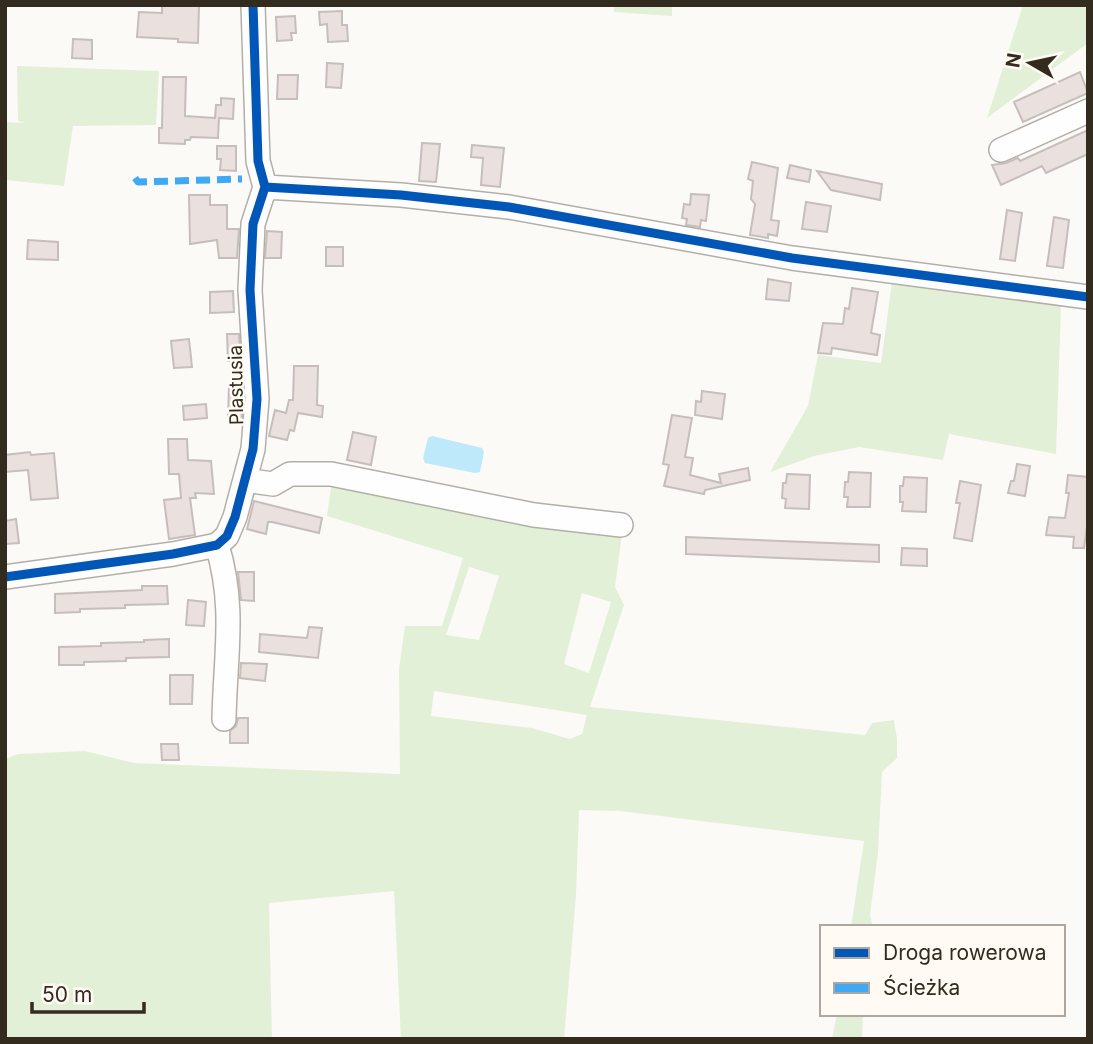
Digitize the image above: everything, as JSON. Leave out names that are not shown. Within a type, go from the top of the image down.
[{"type":"street","name":"Plastusia","points":[[217,545],[227,536],[231,527],[245,480],[253,449],[257,399],[250,290],[253,224],[265,187],[258,161],[253,5]]},
{"type":"street","points":[[1002,150],[1088,111]]},
{"type":"street","points":[[265,187],[401,195],[509,206],[792,258],[1088,296]]},
{"type":"street","points":[[245,480],[273,484],[290,474],[331,474],[534,515],[621,525]]},
{"type":"street","points":[[5,577],[173,554],[217,545],[225,576],[229,631],[224,719]]},
{"type":"green space","points":[[614,5],[672,5],[672,16],[614,12]]},
{"type":"green space","points":[[1023,5],[1088,5],[1088,43],[987,118]]},
{"type":"green space","points":[[17,66],[159,71],[156,125],[73,126],[64,186],[5,180],[5,122],[26,123],[18,121]]},
{"type":"green space","points":[[892,282],[1061,306],[1056,454],[949,434],[943,460],[859,447],[814,456],[770,472],[808,406],[818,355],[881,363]]},
{"type":"green space","points":[[334,467],[624,519],[615,587],[624,605],[590,707],[865,735],[872,723],[894,720],[897,758],[882,772],[878,853],[870,915],[872,925],[851,925],[864,841],[620,811],[579,810],[576,895],[564,1039],[401,1039],[394,891],[269,903],[272,1039],[5,1039],[5,759],[18,754],[85,751],[134,763],[400,774],[399,669],[405,626],[442,626],[463,558],[327,516]],"holes":[[[469,567],[499,576],[479,640],[446,635]],[[582,593],[611,602],[589,673],[564,664]],[[434,691],[587,715],[582,734],[570,739],[532,728],[431,716]]]},
{"type":"green space","points":[[837,1016],[863,1016],[862,1039],[832,1039]]},
{"type":"water","points":[[432,436],[482,448],[484,452],[480,472],[425,463],[423,458],[428,438]]},
{"type":"building","points":[[162,5],[199,5],[198,43],[137,37],[139,12],[162,13]]},
{"type":"building","points":[[342,11],[342,25],[347,25],[348,41],[328,42],[327,24],[320,25],[319,12]]},
{"type":"building","points":[[295,16],[296,33],[291,33],[292,40],[277,41],[276,17]]},
{"type":"building","points":[[73,39],[92,40],[92,59],[72,58]]},
{"type":"building","points":[[327,63],[343,64],[341,88],[326,87]]},
{"type":"building","points":[[1080,72],[1088,93],[1023,122],[1014,102]]},
{"type":"building","points":[[278,75],[298,75],[297,99],[277,99]]},
{"type":"building","points":[[163,77],[186,77],[185,116],[215,118],[216,105],[221,105],[221,98],[234,99],[233,119],[219,118],[218,138],[191,137],[190,140],[185,140],[185,144],[159,143]]},
{"type":"building","points":[[1088,130],[1088,154],[1046,173],[1042,166],[1001,185],[992,165],[1018,158],[1020,161]]},
{"type":"building","points":[[422,143],[440,144],[436,182],[419,181]]},
{"type":"building","points":[[472,145],[504,148],[500,187],[481,185],[483,158],[471,157]]},
{"type":"building","points":[[217,146],[236,146],[236,171],[220,170],[221,159],[217,159]]},
{"type":"building","points":[[752,162],[778,168],[771,220],[779,221],[777,236],[768,234],[768,238],[750,235],[755,204],[751,199],[753,181],[748,179]]},
{"type":"building","points":[[790,165],[811,170],[809,182],[787,178]]},
{"type":"building","points":[[817,171],[882,184],[880,200],[831,190]]},
{"type":"building","points":[[691,194],[709,195],[706,221],[701,220],[700,227],[686,225],[687,219],[682,218],[684,204],[690,205]]},
{"type":"building","points":[[189,195],[210,195],[210,205],[227,205],[227,229],[239,229],[237,258],[219,258],[217,240],[190,244]]},
{"type":"building","points":[[806,202],[831,206],[827,232],[802,229]]},
{"type":"building","points":[[1007,210],[1022,213],[1015,261],[1000,259]]},
{"type":"building","points":[[1054,217],[1069,220],[1063,268],[1047,266]]},
{"type":"building","points":[[267,231],[282,232],[281,258],[265,258]]},
{"type":"building","points":[[28,240],[58,242],[58,260],[27,259]]},
{"type":"building","points":[[326,247],[343,247],[343,266],[326,266]]},
{"type":"building","points":[[768,279],[791,283],[789,301],[766,299]]},
{"type":"building","points":[[852,288],[878,292],[871,333],[880,335],[877,355],[832,348],[831,354],[818,353],[823,323],[843,324],[845,308],[849,309]]},
{"type":"building","points":[[233,291],[234,312],[210,313],[210,292]]},
{"type":"building","points":[[227,334],[239,334],[241,361],[228,361]]},
{"type":"building","points":[[189,339],[192,367],[174,368],[171,341]]},
{"type":"building","points":[[294,366],[318,366],[317,405],[323,406],[322,417],[298,413],[294,431],[290,430],[287,440],[269,436],[275,410],[286,413],[289,400],[293,400]]},
{"type":"building","points":[[229,385],[242,386],[242,417],[228,416]]},
{"type":"building","points":[[702,391],[725,394],[722,419],[695,415],[696,401],[701,402]]},
{"type":"building","points":[[206,404],[207,418],[184,420],[183,406]]},
{"type":"building","points":[[672,415],[692,418],[685,457],[693,458],[690,475],[721,483],[719,474],[748,468],[750,480],[705,490],[704,494],[664,486],[669,465],[663,464]]},
{"type":"building","points":[[353,432],[376,437],[371,465],[347,460]]},
{"type":"building","points":[[168,439],[187,439],[188,460],[211,461],[214,494],[195,493],[196,498],[190,498],[195,535],[169,539],[164,500],[181,498],[179,474],[169,474]]},
{"type":"building","points":[[30,452],[31,455],[54,453],[58,498],[31,500],[28,470],[5,472],[5,455]]},
{"type":"building","points":[[1017,464],[1030,466],[1025,496],[1008,493],[1011,481],[1014,481]]},
{"type":"building","points":[[849,472],[871,473],[870,507],[847,507],[848,497],[844,497]]},
{"type":"building","points":[[787,474],[810,475],[809,509],[785,508],[786,499],[782,498]]},
{"type":"building","points":[[1068,475],[1088,477],[1088,519],[1084,548],[1073,548],[1074,537],[1046,535],[1049,517],[1065,518],[1069,493],[1066,493]]},
{"type":"building","points":[[904,477],[927,478],[926,512],[902,511],[900,486],[903,486]]},
{"type":"building","points":[[960,481],[981,485],[972,541],[954,538],[960,503],[956,503]]},
{"type":"building","points":[[254,501],[322,518],[319,533],[272,522],[268,522],[266,534],[247,529]]},
{"type":"building","points":[[16,519],[19,543],[5,544],[5,521]]},
{"type":"building","points":[[686,537],[879,545],[879,562],[686,554]]},
{"type":"building","points":[[902,548],[927,549],[927,566],[901,565]]},
{"type":"building","points":[[238,572],[254,572],[254,601],[241,600]]},
{"type":"building","points":[[142,586],[167,586],[168,604],[125,605],[125,608],[80,609],[80,612],[55,613],[55,594],[142,590]]},
{"type":"building","points":[[188,600],[206,602],[204,626],[186,625]]},
{"type":"building","points":[[309,627],[322,628],[318,658],[259,652],[260,634],[307,638]]},
{"type":"building","points":[[169,639],[169,657],[126,658],[126,661],[59,665],[59,647]]},
{"type":"building","points":[[241,663],[267,664],[265,681],[240,678]]},
{"type":"building","points":[[170,675],[193,675],[192,704],[170,704]]},
{"type":"building","points":[[238,718],[248,718],[248,743],[230,743],[230,731],[236,726]]},
{"type":"building","points":[[161,744],[178,744],[179,760],[162,760]]},
{"type":"marked path","points":[[135,178],[138,182],[242,179]]},
{"type":"cycle path","points":[[5,577],[173,554],[217,545],[227,536],[235,517],[253,449],[257,399],[250,290],[253,224],[265,187],[258,161],[253,5]]},
{"type":"cycle path","points":[[265,187],[401,195],[509,207],[792,258],[1088,297]]}]
